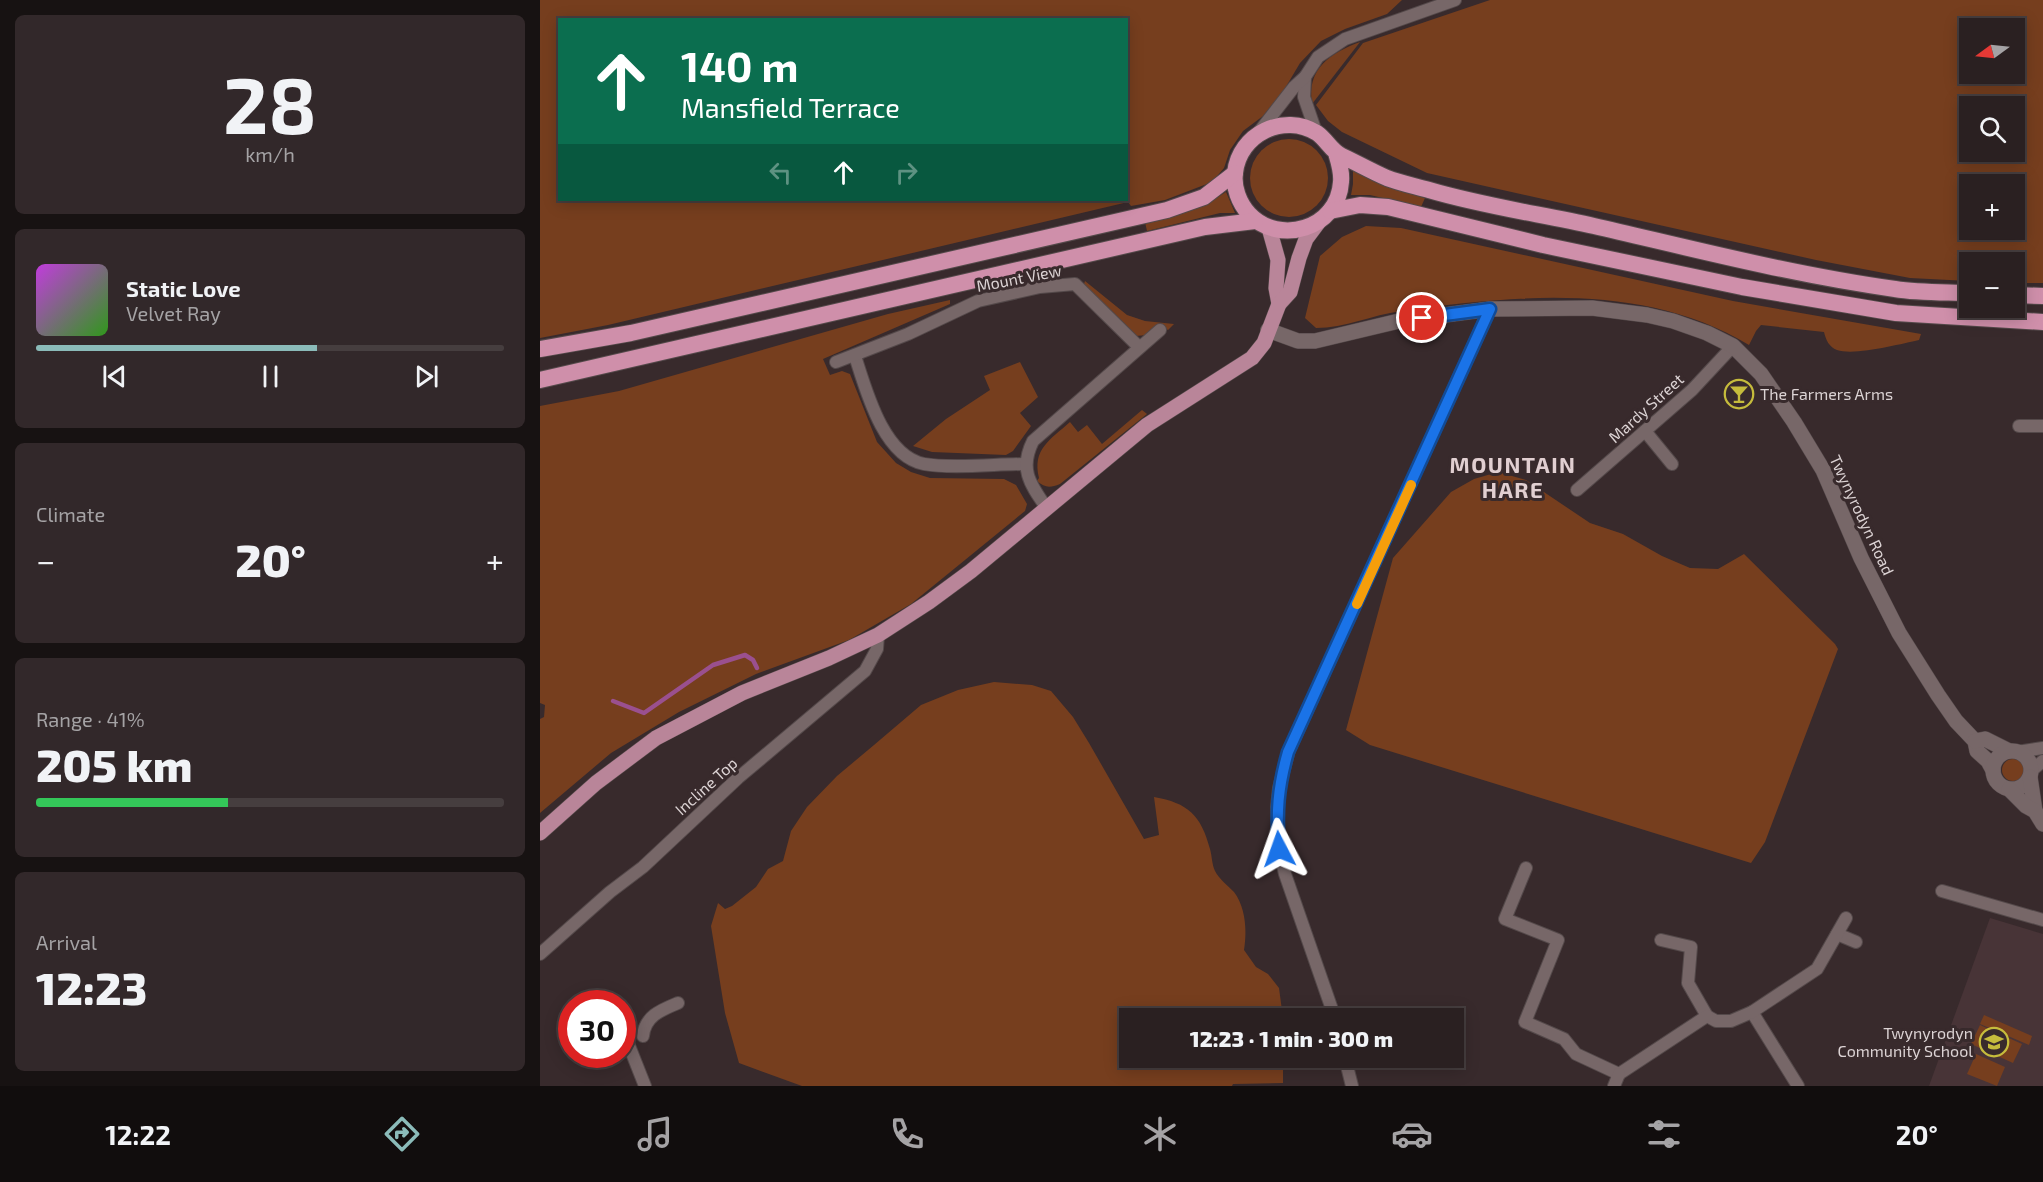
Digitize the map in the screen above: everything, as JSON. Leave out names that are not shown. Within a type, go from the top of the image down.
[{"type":"highway","points":[[1324,217],[1338,198],[1341,183],[1341,168],[1336,153],[1327,141],[1316,132],[1302,126],[1287,124],[1258,133],[1246,144],[1238,158],[1235,173],[1235,187],[1239,200],[1246,211],[1262,224],[1286,232],[1302,230],[1324,217],[1360,205],[1388,207],[1544,245],[1730,285],[1896,313],[2043,322]]},
{"type":"highway","points":[[1336,153],[1388,178],[1449,196],[1552,217],[1746,262],[1897,290],[1959,293]]},
{"type":"highway","points":[[540,349],[631,333],[1167,210],[1204,197],[1235,173]]},
{"type":"highway","points":[[540,380],[1205,227],[1262,224]]},
{"type":"highway","points":[[2025,295],[2043,296]]},
{"type":"main road","points":[[540,833],[596,783],[656,738],[742,693],[830,658],[878,634],[928,602],[971,571],[1147,425],[1252,358],[1264,343],[1279,304],[1290,292],[1306,239],[1324,217]]},
{"type":"main road","points":[[1262,224],[1278,260],[1276,288],[1279,304]]},
{"type":"street","points":[[1258,133],[1294,87],[1305,77],[1318,57],[1345,39],[1455,0]]},
{"type":"street","points":[[1305,77],[1304,97],[1316,132]]},
{"type":"street","name":"Mount View","points":[[836,362],[909,334],[978,301],[1075,284],[1139,347]]},
{"type":"street","name":"Twynyrodyn Road","points":[[1268,330],[1298,341],[1315,341],[1399,321],[1490,309],[1592,308],[1647,315],[1673,321],[1707,333],[1733,346],[1761,374],[1823,470],[1861,558],[1899,633],[1944,704],[1975,741],[1977,751],[1993,770],[1998,782],[2035,811],[2043,824]]},
{"type":"street","points":[[1332,1008],[1285,874],[1279,849],[1277,803],[1282,772],[1288,752],[1490,309]]},
{"type":"street","points":[[1046,507],[1036,493],[1025,464],[1026,454],[1033,441],[1160,330]]},
{"type":"street","name":"Mardy Street","points":[[1577,490],[1692,390],[1733,346]]},
{"type":"street","points":[[855,356],[878,420],[889,439],[903,454],[921,464],[1025,464]]},
{"type":"street","points":[[2019,426],[2043,426]]},
{"type":"street","points":[[1645,431],[1672,464]]},
{"type":"street","name":"Incline Top","points":[[540,954],[610,892],[643,867],[738,778],[865,671],[878,650],[878,634]]},
{"type":"street","points":[[1975,741],[1984,739],[2027,758],[2035,769],[2022,787],[2009,789]]},
{"type":"street","points":[[1993,770],[1998,758],[2013,752],[2043,748]]},
{"type":"street","name":"Twynyrodyn Road","points":[[2035,769],[2035,811]]},
{"type":"street","points":[[1526,868],[1505,919],[1558,940],[1525,1022],[1564,1039],[1576,1053],[1619,1074]]},
{"type":"street","points":[[1942,891],[2043,920]]},
{"type":"street","points":[[1661,940],[1691,947],[1688,982],[1707,1016],[1716,1021],[1731,1021],[1752,1012],[1817,969],[1846,918]]},
{"type":"street","points":[[1837,934],[1856,942]]},
{"type":"street","points":[[636,1039],[648,1034],[644,1028],[652,1016],[678,1003]]},
{"type":"street","points":[[1752,1012],[1798,1086]]},
{"type":"street","points":[[1614,1086],[1619,1074],[1707,1016]]},
{"type":"street","points":[[636,1063],[645,1086]]},
{"type":"street","points":[[1348,1068],[1352,1086]]},
{"type":"shaded area","points":[[540,0],[1402,0],[1387,14],[1345,29],[1321,41],[1300,63],[1284,90],[1263,116],[1243,131],[1230,150],[1224,168],[1212,182],[1165,200],[1131,206],[1128,202],[608,325],[540,338]]},
{"type":"shaded area","points":[[1490,0],[2043,0],[2043,283],[2025,283],[2025,252],[1959,252],[1959,280],[1910,278],[1816,260],[1427,173],[1342,132],[1328,121],[1316,105],[1363,43]]},
{"type":"shaded area","points":[[1360,42],[1312,104],[1311,91],[1317,71],[1330,57]]},
{"type":"shaded area","points":[[1289,139],[1304,142],[1317,150],[1325,163],[1328,178],[1325,193],[1317,206],[1304,214],[1289,217],[1274,214],[1261,206],[1253,193],[1250,178],[1253,163],[1261,150],[1274,142]]},
{"type":"shaded area","points":[[1353,169],[1395,189],[1425,198],[1421,207],[1370,195],[1351,195]]},
{"type":"shaded area","points":[[1226,192],[1235,213],[1220,213],[1147,231],[1145,222],[1208,203]]},
{"type":"shaded area","points":[[1366,226],[1401,228],[1733,301],[1921,334],[1919,340],[1855,352],[1837,350],[1832,347],[1824,332],[1761,325],[1749,345],[1709,325],[1667,311],[1623,302],[1579,298],[1534,298],[1445,305],[1316,328],[1305,318],[1320,256],[1342,237]]},
{"type":"shaded area","points":[[1085,281],[1127,315],[1145,321],[1174,324],[1168,330],[1160,325],[1147,335],[1136,336],[1084,284]]},
{"type":"shaded area","points":[[950,300],[950,304],[823,359],[830,375],[842,371],[850,374],[877,442],[896,463],[911,472],[930,478],[1004,479],[1016,485],[1027,504],[1025,511],[911,604],[849,640],[756,674],[679,712],[611,753],[540,813],[540,719],[544,717],[545,705],[540,703],[540,406],[619,391],[888,314]]},
{"type":"shaded area","points":[[1020,362],[1038,397],[1020,413],[1031,426],[1013,451],[1006,455],[932,452],[913,446],[946,419],[990,390],[984,376]]},
{"type":"shaded area","points":[[1142,410],[1147,414],[1060,484],[1048,487],[1037,481],[1040,452],[1070,422],[1078,432],[1087,425],[1102,444]]},
{"type":"shaded area","points":[[1498,472],[1526,480],[1590,523],[1623,534],[1662,556],[1690,568],[1718,569],[1744,554],[1835,644],[1838,649],[1765,842],[1751,863],[1370,745],[1346,730],[1393,558],[1451,492],[1474,479]]},
{"type":"shaded area","points":[[994,682],[1032,685],[1051,691],[1073,717],[1144,839],[1159,835],[1154,797],[1176,803],[1191,813],[1202,827],[1215,871],[1234,892],[1241,905],[1245,928],[1244,950],[1256,967],[1268,974],[1279,988],[1282,1008],[1119,1008],[1119,1068],[1283,1068],[1283,1083],[1233,1084],[1232,1086],[802,1086],[739,1063],[725,1013],[711,926],[718,903],[725,909],[732,906],[756,887],[768,869],[783,861],[791,831],[807,807],[837,776],[921,705],[958,690]]},
{"type":"shaded area","points":[[2013,759],[2021,762],[2024,770],[2021,778],[2013,781],[2005,778],[2002,770],[2005,762]]},
{"type":"shaded area","name":"Twynyrodyn Community School","points":[[1990,918],[2043,934],[2043,1086],[1929,1086]]},
{"type":"shaded area","points":[[1984,1015],[2032,1036],[2029,1045],[1980,1024]]},
{"type":"shaded area","points":[[1980,1025],[2022,1044],[2013,1063],[1971,1044]]},
{"type":"shaded area","points":[[1976,1054],[2005,1067],[1997,1086],[1967,1074]]},
{"type":"waterway","points":[[613,701],[644,713],[713,665],[745,655],[753,660],[757,668]]},
{"type":"slow traffic","points":[[1357,604],[1411,485]]},
{"type":"place","name":"The Farmers Arms","points":[[1739,394]]},
{"type":"place","name":"Twynyrodyn Community School","points":[[1994,1042]]},
{"type":"district","name":"MOUNTAIN HARE","points":[[1513,478]]},
{"type":"route","points":[[1279,849],[1277,803],[1288,752],[1490,309],[1422,318]]}]
